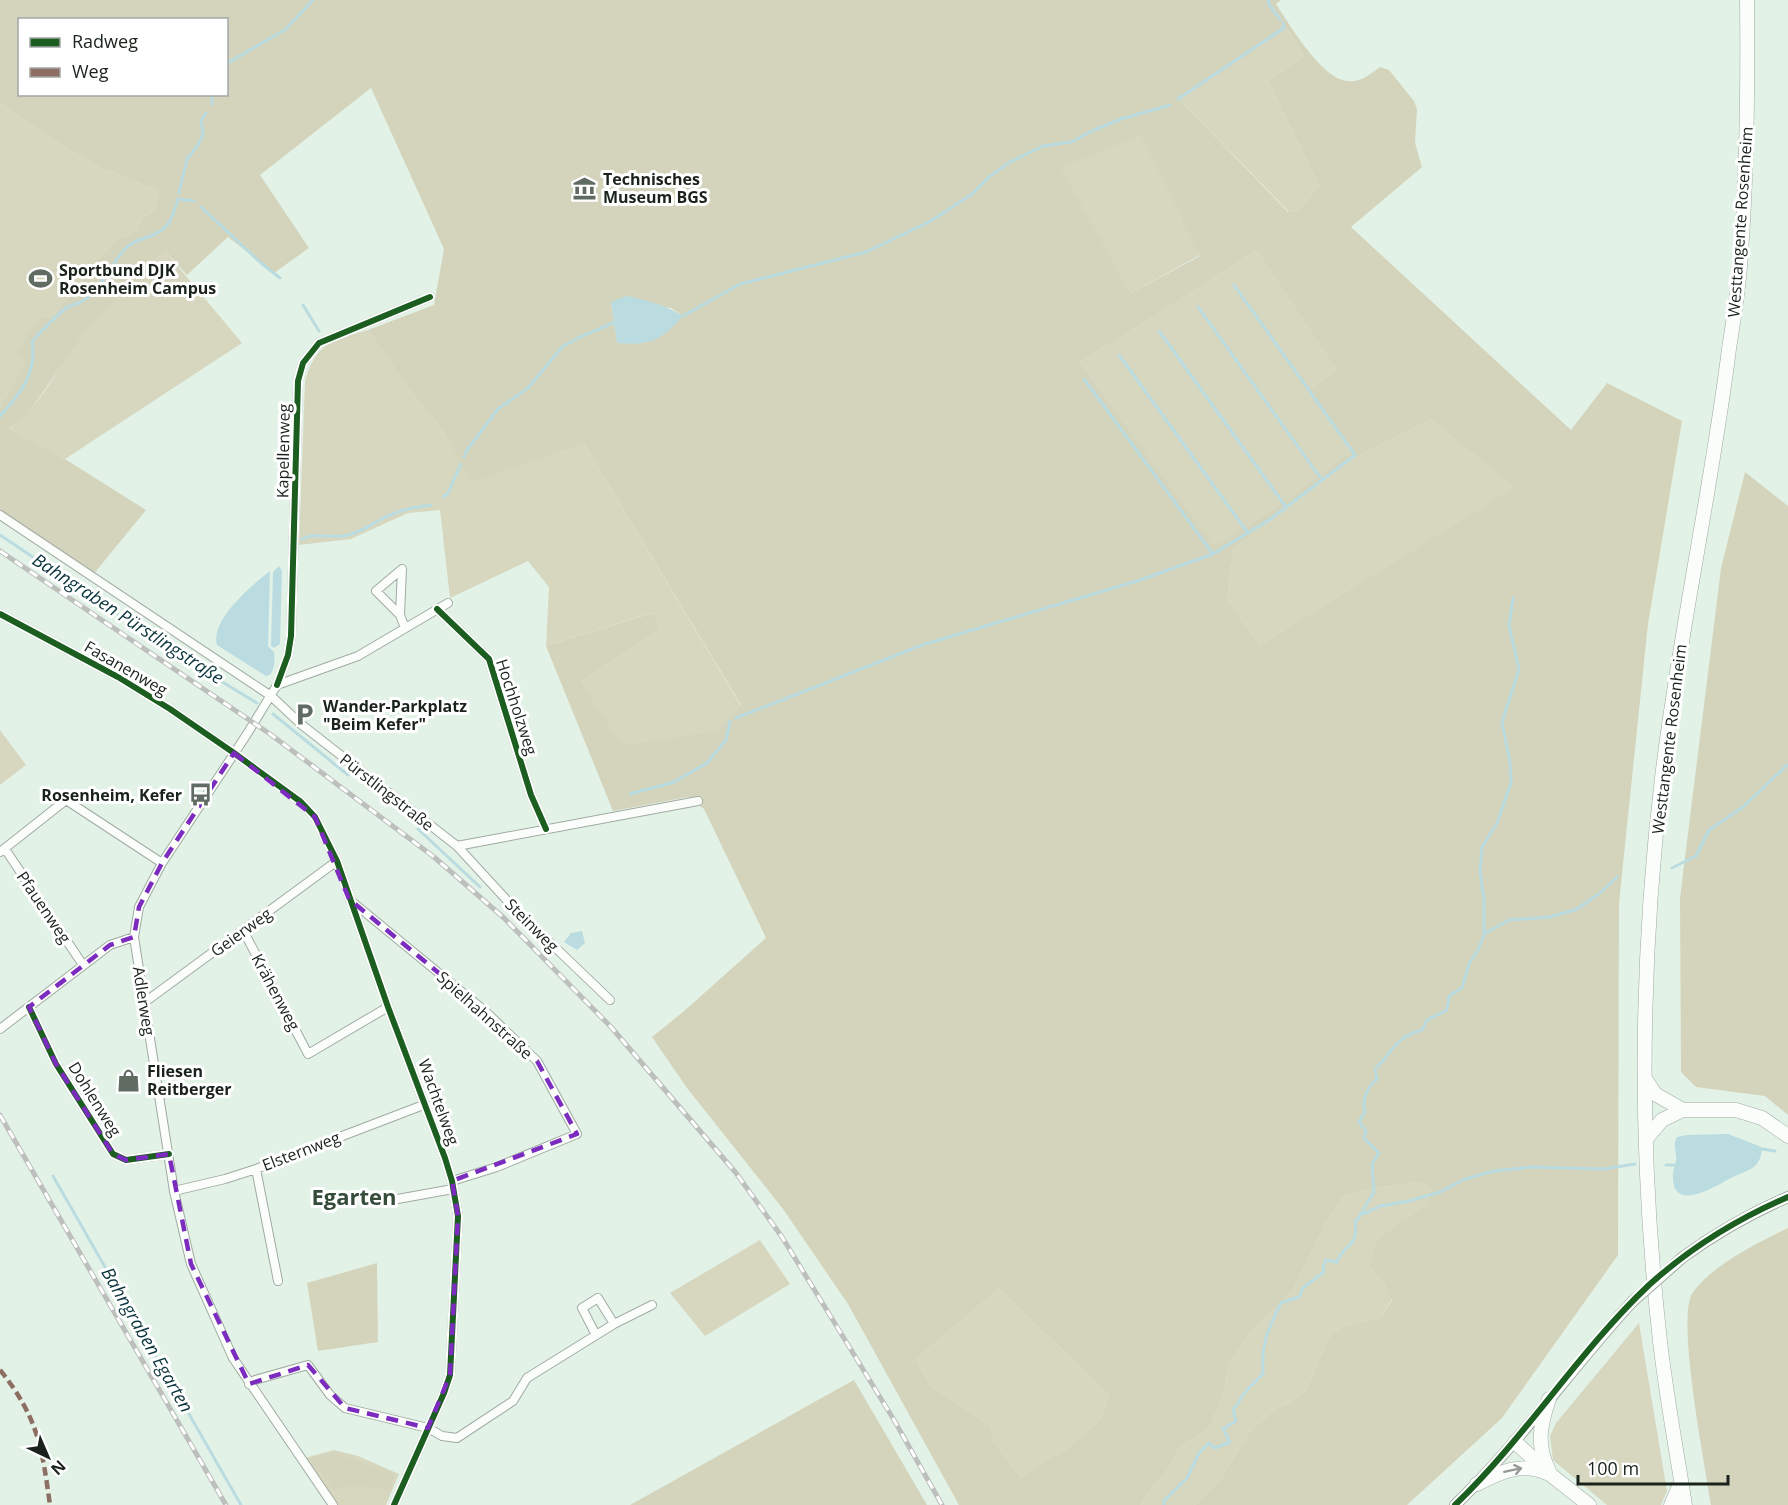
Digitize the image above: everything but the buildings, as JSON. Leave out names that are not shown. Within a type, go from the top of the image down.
[{"type":"highway","name":"Westtangente Rosenheim","points":[[1685,1505],[1659,1333],[1648,1207],[1645,1012],[1651,896],[1662,780],[1678,661],[1720,416],[1740,267],[1748,106],[1747,0]]},
{"type":"highway","points":[[1646,1080],[1655,1094],[1683,1110]]},
{"type":"highway","points":[[1647,1138],[1662,1120],[1683,1110],[1736,1110],[1762,1118],[1788,1136]]},
{"type":"highway","points":[[1549,1399],[1539,1439],[1551,1476]]},
{"type":"highway","points":[[1515,1442],[1551,1476],[1589,1505]]},
{"type":"highway","points":[[1477,1484],[1511,1469],[1526,1467],[1551,1476]]},
{"type":"highway","points":[[1671,1505],[1681,1480]]},
{"type":"street","name":"Kapellenweg","points":[[277,685],[288,655],[291,636],[298,381],[303,363],[318,343],[430,297]]},
{"type":"street","name":"Pürstlingstraße","points":[[0,515],[271,696],[303,725],[457,846]]},
{"type":"street","points":[[400,615],[376,591],[402,569],[400,615],[405,628]]},
{"type":"street","points":[[277,685],[358,656],[448,603]]},
{"type":"street","name":"Hochholzweg","points":[[437,609],[489,659],[531,795],[546,829]]},
{"type":"street","name":"Fasanenweg","points":[[0,614],[118,677],[234,753]]},
{"type":"street","name":"Adlerweg","points":[[277,685],[162,863],[139,907],[134,937],[174,1191],[191,1264],[233,1358],[333,1505]]},
{"type":"street","name":"Wachtelweg","points":[[234,753],[301,802],[324,832],[338,861],[349,899],[388,1007],[426,1104],[452,1185],[458,1216],[450,1375],[394,1505]]},
{"type":"street","points":[[3,851],[66,800],[162,863]]},
{"type":"street","points":[[457,846],[698,801]]},
{"type":"street","name":"Steinweg","points":[[457,846],[514,908],[610,1000]]},
{"type":"street","name":"Pfauenweg","points":[[3,851],[83,965]]},
{"type":"street","name":"Geierweg","points":[[145,1002],[338,861]]},
{"type":"street","name":"Spielhahnstraße","points":[[349,899],[485,1011],[537,1061],[577,1134],[452,1185]]},
{"type":"street","name":"Krähenweg","points":[[243,930],[308,1054],[388,1007]]},
{"type":"street","points":[[0,1029],[110,945],[134,937]]},
{"type":"street","name":"Dohlenweg","points":[[30,1007],[56,1064],[113,1154],[126,1160],[169,1154]]},
{"type":"street","name":"Elsternweg","points":[[174,1191],[256,1169],[426,1104]]},
{"type":"street","points":[[256,1169],[278,1281]]},
{"type":"street","points":[[381,1202],[452,1185]]},
{"type":"street","points":[[1455,1505],[1515,1442],[1603,1333],[1632,1302],[1683,1257],[1709,1238],[1788,1197]]},
{"type":"street","points":[[596,1335],[582,1308],[597,1298],[614,1324]]},
{"type":"street","points":[[249,1384],[255,1380],[308,1365],[330,1395],[345,1408],[429,1428],[442,1436],[457,1438],[513,1401],[527,1378],[614,1324],[651,1305]]},
{"type":"highlighted area","points":[[234,753],[315,817],[349,899],[485,1011],[537,1061],[577,1134],[452,1181],[458,1216],[450,1375],[428,1428],[345,1408],[308,1365],[249,1384],[191,1264],[169,1154],[126,1160],[113,1154],[56,1064],[29,1007],[110,945],[134,937],[139,907],[162,863]]},
{"type":"green space","points":[[0,0],[1281,0],[1276,4],[1298,37],[1317,61],[1337,78],[1357,81],[1380,67],[1389,70],[1414,101],[1417,109],[1415,143],[1422,167],[1351,227],[1571,430],[1607,383],[1682,421],[1648,624],[1619,903],[1618,1255],[1502,1418],[1407,1505],[1195,1505],[1221,1479],[1248,1434],[1272,1411],[1294,1400],[1306,1390],[1331,1333],[1381,1317],[1392,1300],[1384,1283],[1370,1268],[1376,1242],[1405,1218],[1427,1205],[1431,1189],[1419,1182],[1368,1189],[1344,1196],[1325,1225],[1293,1290],[1250,1332],[1229,1365],[1222,1399],[1209,1428],[1180,1447],[1167,1471],[1145,1496],[1141,1505],[959,1505],[848,1304],[783,1209],[687,1088],[652,1037],[766,938],[704,809],[688,797],[613,811],[546,646],[652,613],[661,629],[581,681],[622,746],[718,730],[741,705],[584,444],[471,482],[441,428],[404,383],[368,330],[434,305],[444,249],[371,88],[260,175],[309,248],[274,273],[228,237],[187,275],[166,252],[149,264],[85,332],[24,419],[9,429],[65,459],[146,510],[92,576],[0,514],[0,407],[26,361],[18,352],[38,318],[51,318],[114,241],[136,231],[142,218],[154,211],[159,191],[99,167],[51,139],[0,103]],"holes":[[[1287,29],[1304,56],[1268,81],[1319,186],[1297,212],[1288,212],[1180,100]],[[1140,135],[1200,256],[1131,293],[1061,168]],[[1256,250],[1336,370],[1307,392],[1350,452],[1266,514],[1213,546],[1080,362]],[[611,302],[671,308],[683,316],[617,342]],[[1431,420],[1515,487],[1260,645],[1227,599],[1234,548],[1361,454]],[[999,1289],[1109,1395],[1100,1420],[1065,1450],[1030,1469],[1021,1478],[994,1442],[991,1426],[930,1385],[916,1359]]]},
{"type":"green space","points":[[1287,29],[1304,56],[1268,81],[1319,186],[1297,212],[1289,212],[1179,99]]},
{"type":"green space","name":"Sportbund DJK Rosenheim Campus","points":[[0,103],[51,139],[99,167],[159,191],[154,211],[142,218],[136,231],[114,241],[51,318],[0,407]]},
{"type":"green space","points":[[1140,134],[1200,255],[1131,293],[1060,168]]},
{"type":"green space","points":[[1256,250],[1336,370],[1307,392],[1350,452],[1266,514],[1213,547],[1080,362]]},
{"type":"green space","points":[[166,252],[242,343],[65,459],[9,430],[31,409],[76,344],[103,311],[134,278]]},
{"type":"green space","points":[[368,330],[404,383],[441,428],[471,481],[584,444],[741,706],[718,730],[622,747],[581,681],[661,629],[651,613],[546,646],[549,587],[528,561],[450,598],[440,510],[408,513],[351,539],[299,545],[305,381],[309,368],[314,358],[327,345]]},
{"type":"green space","points":[[1431,420],[1516,487],[1260,645],[1227,599],[1234,548],[1361,454]]},
{"type":"green space","points":[[1745,472],[1788,506],[1788,1115],[1765,1096],[1696,1087],[1681,1072],[1680,898],[1721,568]]},
{"type":"green space","points":[[0,730],[26,765],[0,785]]},
{"type":"green space","points":[[1419,1182],[1431,1189],[1427,1205],[1405,1218],[1370,1268],[1384,1283],[1392,1299],[1381,1317],[1331,1333],[1306,1390],[1294,1400],[1272,1411],[1248,1434],[1221,1479],[1195,1505],[1141,1505],[1145,1496],[1167,1471],[1180,1447],[1209,1428],[1222,1399],[1229,1365],[1250,1332],[1293,1290],[1325,1225],[1344,1196],[1368,1189]]},
{"type":"green space","points":[[1788,1228],[1788,1505],[1711,1505],[1689,1360],[1688,1307],[1693,1292],[1712,1272],[1737,1255]]},
{"type":"green space","points":[[760,1240],[790,1284],[705,1336],[670,1293]]},
{"type":"green space","points":[[377,1263],[378,1342],[318,1351],[307,1283]]},
{"type":"green space","points":[[999,1289],[1109,1395],[1100,1420],[1065,1450],[1030,1469],[1021,1478],[994,1442],[991,1426],[930,1385],[916,1359]]},
{"type":"green space","points":[[1639,1323],[1667,1491],[1661,1505],[1607,1505],[1553,1460],[1550,1436],[1556,1423]]},
{"type":"green space","points":[[854,1380],[927,1505],[630,1505],[843,1386]]},
{"type":"green space","points":[[334,1450],[358,1456],[399,1474],[386,1505],[338,1505],[305,1458]]},
{"type":"green space","points":[[333,1452],[395,1474],[389,1490],[353,1487],[333,1490],[310,1459]]},
{"type":"water","points":[[626,296],[656,303],[683,316],[668,331],[654,340],[638,344],[617,343],[611,302]]},
{"type":"water","points":[[279,566],[282,571],[280,644],[274,648],[271,646],[273,572]]},
{"type":"water","points":[[270,571],[268,646],[274,652],[274,661],[270,675],[266,676],[217,645],[217,635],[226,614],[234,604]]},
{"type":"water","points":[[582,931],[585,943],[577,950],[564,942],[571,933]]},
{"type":"water","points":[[1728,1134],[1762,1149],[1757,1164],[1705,1191],[1696,1194],[1680,1194],[1675,1188],[1673,1176],[1677,1137]]},
{"type":"waterway","points":[[228,63],[286,29],[313,0]]},
{"type":"waterway","points":[[1269,0],[1268,3],[1280,19]]},
{"type":"waterway","points":[[1178,99],[1284,28],[1283,23]]},
{"type":"waterway","points":[[212,96],[212,104]]},
{"type":"waterway","points":[[683,316],[740,284],[866,252],[931,221],[972,194],[989,177],[1010,162],[1043,146],[1071,142],[1121,119],[1170,105]]},
{"type":"waterway","points":[[179,193],[187,159],[203,134],[201,120],[206,113]]},
{"type":"waterway","points":[[0,416],[26,382],[32,363],[32,342],[39,334],[65,309],[84,301],[92,294],[128,246],[164,228],[171,219],[178,199],[194,201]]},
{"type":"waterway","points":[[201,207],[280,278]]},
{"type":"waterway","points":[[736,718],[922,645],[1140,580],[1213,554],[1272,518],[1355,455],[1234,285]]},
{"type":"waterway","points":[[303,305],[319,331]]},
{"type":"waterway","points":[[1198,307],[1322,480]]},
{"type":"waterway","points":[[464,457],[498,409],[528,388],[562,347],[613,323]]},
{"type":"waterway","points":[[1159,331],[1286,507]]},
{"type":"waterway","points":[[1119,355],[1248,533]]},
{"type":"waterway","points":[[1084,379],[1213,554]]},
{"type":"waterway","points":[[443,497],[448,493],[461,464]]},
{"type":"waterway","points":[[302,539],[313,536],[352,534],[394,513],[431,505]]},
{"type":"waterway","name":"Bahngraben Pürstlingstraße","points":[[0,535],[175,653],[257,703]]},
{"type":"waterway","points":[[1164,1505],[1164,1501],[1187,1478],[1199,1453],[1209,1443],[1215,1448],[1230,1442],[1223,1429],[1236,1421],[1233,1410],[1246,1391],[1263,1374],[1266,1337],[1281,1303],[1299,1297],[1303,1288],[1324,1272],[1323,1267],[1326,1260],[1337,1262],[1353,1241],[1356,1230],[1355,1222],[1374,1193],[1372,1164],[1379,1153],[1364,1138],[1366,1131],[1359,1122],[1365,1112],[1366,1094],[1377,1079],[1375,1069],[1406,1036],[1422,1030],[1427,1020],[1447,1010],[1449,996],[1462,988],[1469,964],[1478,950],[1484,934],[1484,900],[1480,871],[1482,847],[1497,823],[1511,783],[1510,763],[1502,722],[1519,669],[1509,626],[1513,598]]},
{"type":"waterway","name":"Bahngraben Pürstlingstraße","points":[[273,714],[348,775]]},
{"type":"waterway","points":[[630,794],[674,782],[707,763],[726,740],[730,721]]},
{"type":"waterway","points":[[1672,868],[1696,856],[1709,830],[1743,807],[1788,764]]},
{"type":"waterway","points":[[418,829],[480,887]]},
{"type":"waterway","points":[[1484,934],[1509,920],[1550,917],[1577,909],[1600,893],[1617,877]]},
{"type":"waterway","points":[[1756,1148],[1775,1151]]},
{"type":"waterway","points":[[1364,1214],[1380,1206],[1440,1192],[1465,1179],[1494,1171],[1532,1167],[1603,1169],[1635,1164]]},
{"type":"waterway","points":[[1666,1165],[1677,1165]]},
{"type":"waterway","name":"Bahngraben Egarten","points":[[53,1176],[241,1505]]},
{"type":"railway","points":[[0,551],[270,734],[434,857],[504,918],[611,1027],[736,1173],[782,1237],[894,1420],[942,1505]]},
{"type":"railway","points":[[0,1115],[226,1505]]},
{"type":"marked path","points":[[0,1370],[23,1403],[36,1434],[41,1450],[50,1505]]},
{"type":"cycle path","points":[[277,685],[288,655],[291,636],[298,381],[303,363],[319,343],[430,297]]},
{"type":"cycle path","points":[[437,609],[489,659],[531,795],[546,829]]},
{"type":"cycle path","points":[[0,614],[118,677],[170,709],[301,802],[315,817],[337,861],[388,1007],[445,1158],[452,1181],[458,1216],[450,1375],[394,1505]]},
{"type":"cycle path","points":[[29,1007],[56,1064],[113,1154],[126,1160],[169,1154]]},
{"type":"cycle path","points":[[1455,1505],[1481,1479],[1599,1338],[1649,1285],[1715,1235],[1788,1197]]},
{"type":"place","name":"Technisches Museum BGS","points":[[585,188]]},
{"type":"place","name":"Sportbund DJK Rosenheim Campus","points":[[41,279]]},
{"type":"place","name":"Wander-Parkplatz \"Beim Kefer\"","points":[[305,715]]},
{"type":"place","name":"Rosenheim, Kefer","points":[[200,795]]},
{"type":"place","name":"Fliesen Reitberger","points":[[129,1080]]},
{"type":"district","name":"Egarten","points":[[354,1197]]}]
